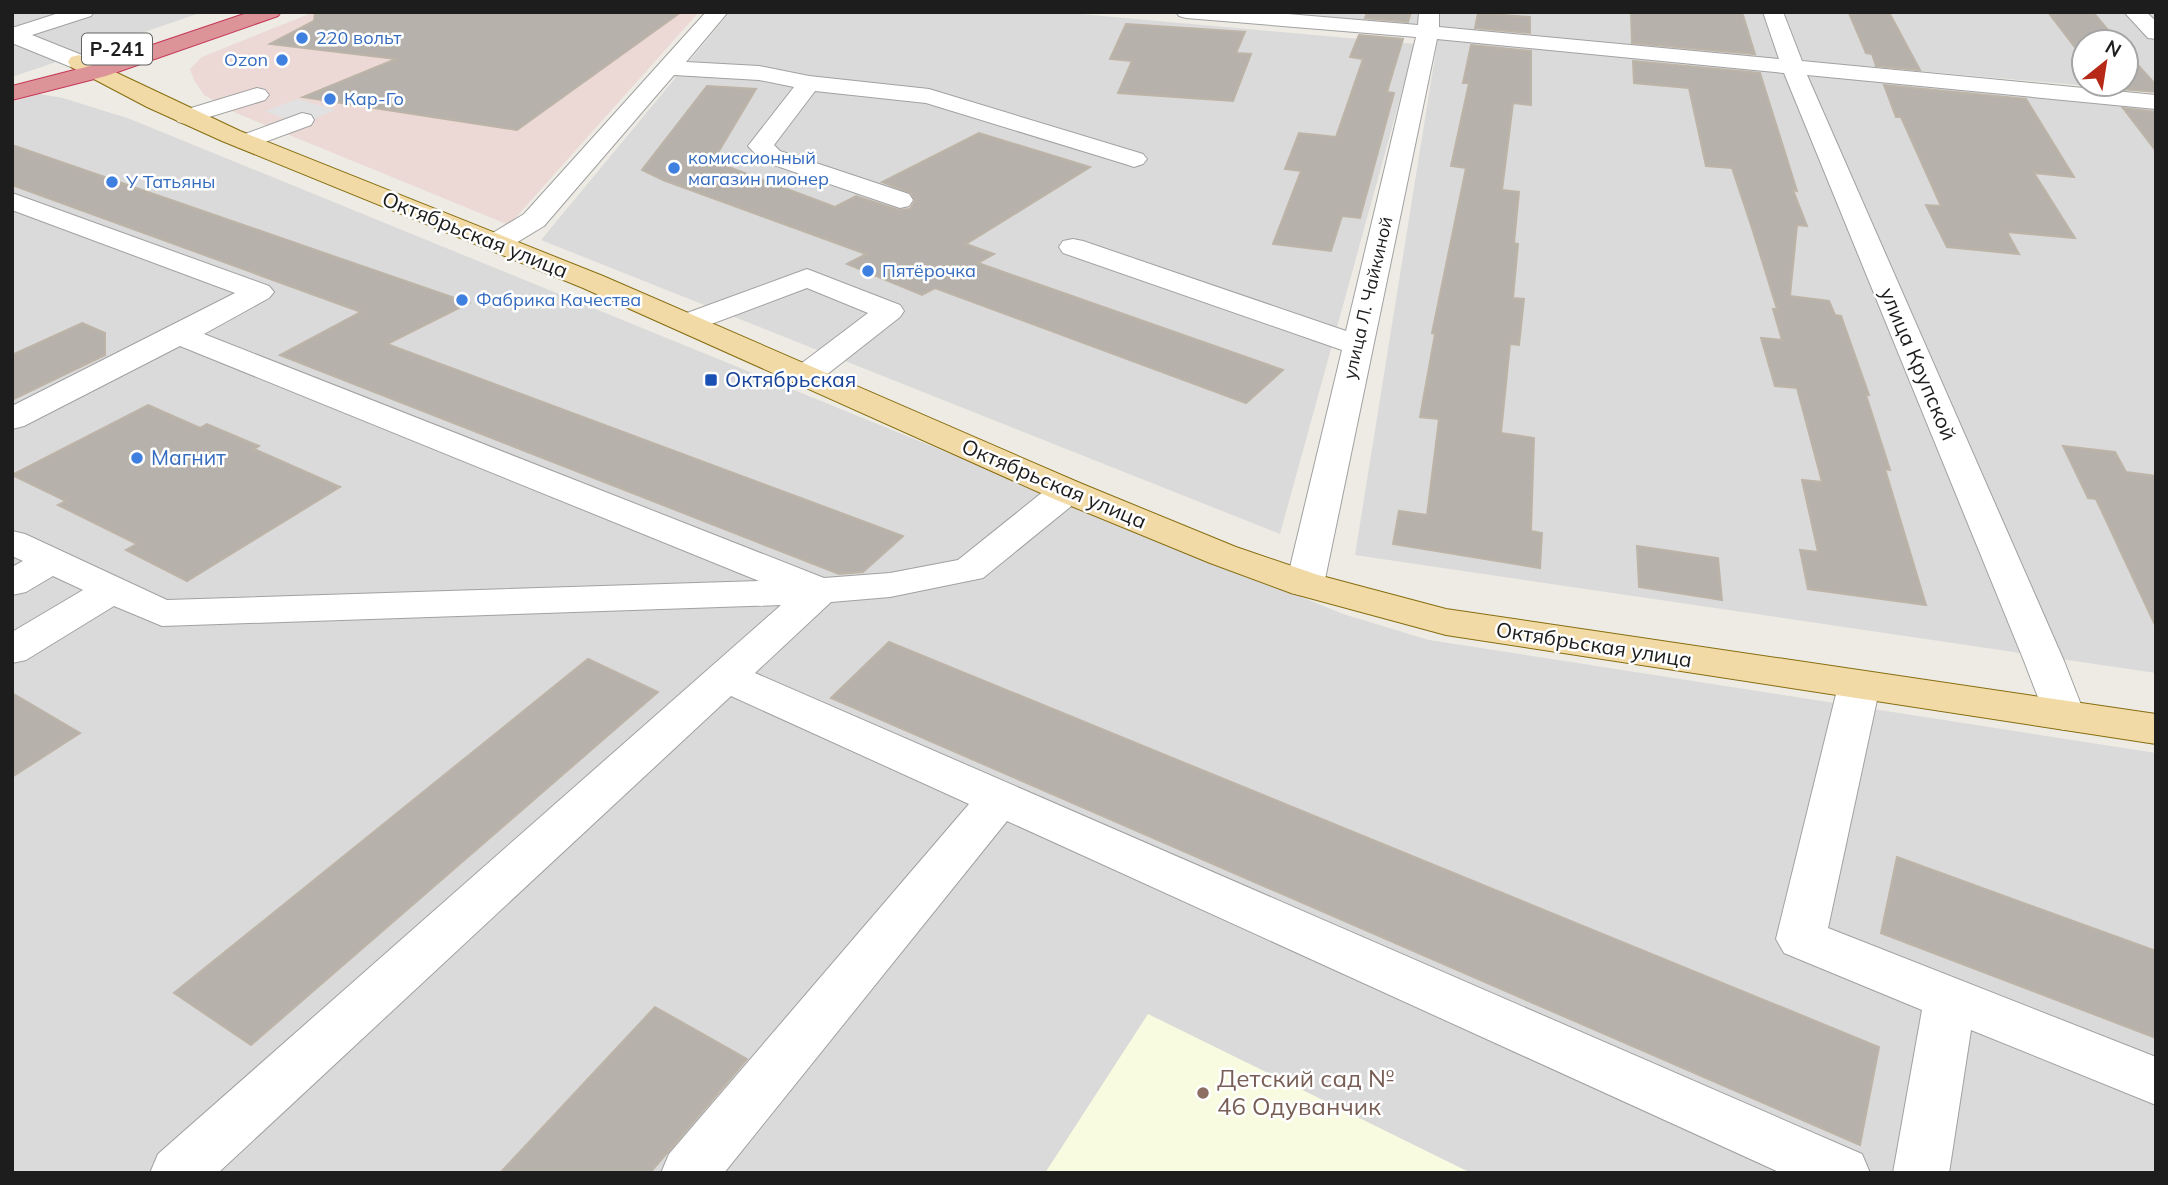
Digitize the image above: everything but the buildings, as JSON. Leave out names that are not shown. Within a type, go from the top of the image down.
[{"type":"highway","name":"Р-241","points":[[12,93],[89,67],[222,12]]},
{"type":"highway","name":"Р-241","points":[[12,87],[205,36],[271,12]]},
{"type":"main road","name":"Октябрьская улица","points":[[89,67],[186,117],[687,323],[1067,491],[1223,555],[1305,584],[1446,622],[2156,729]]},
{"type":"street","points":[[12,35],[84,12]]},
{"type":"street","points":[[496,243],[534,220],[718,12]]},
{"type":"street","points":[[1186,12],[1429,22],[1793,68],[2156,102]]},
{"type":"street","name":"улица Крупской","points":[[1773,12],[1793,68],[2039,648],[2064,715]]},
{"type":"street","points":[[2134,12],[2156,33]]},
{"type":"street","name":"улица Л. Чайкиной","points":[[1305,584],[1429,22]]},
{"type":"street","name":"Октябрьская улица","points":[[12,35],[89,67]]},
{"type":"street","points":[[669,68],[760,73],[809,83],[929,96],[1134,159]]},
{"type":"street","points":[[809,83],[760,146],[771,156],[900,200]]},
{"type":"street","points":[[186,117],[257,94]]},
{"type":"street","points":[[246,142],[302,120]]},
{"type":"street","points":[[12,201],[259,292],[12,419]]},
{"type":"street","points":[[1073,247],[1358,345]]},
{"type":"street","points":[[687,323],[807,278],[890,311],[805,376]]},
{"type":"street","points":[[179,335],[820,591]]},
{"type":"street","points":[[12,542],[163,613],[820,591],[890,585],[970,570],[1067,491]]},
{"type":"street","points":[[12,583],[52,561]]},
{"type":"street","points":[[12,650],[112,590]]},
{"type":"street","points":[[178,1173],[820,591]]},
{"type":"street","points":[[726,677],[1842,1173]]},
{"type":"street","points":[[1859,686],[1801,939],[2156,1081]]},
{"type":"street","points":[[690,1173],[999,799]]},
{"type":"street","points":[[1922,1173],[1950,999]]},
{"type":"shaded area","points":[[12,12],[203,12],[12,77]]},
{"type":"shaded area","points":[[314,12],[699,12],[509,225],[236,113],[204,95],[194,80],[190,69],[202,57]]},
{"type":"shaded area","points":[[730,12],[1058,12],[1415,44],[1280,534],[541,240]]},
{"type":"shaded area","points":[[1288,12],[2156,12],[2156,92],[2140,91],[2140,28],[2070,28],[2070,84],[1287,15]]},
{"type":"shaded area","points":[[1438,38],[2070,94],[2070,98],[2156,102],[2156,673],[1355,555]]},
{"type":"shaded area","points":[[39,94],[63,98],[130,119],[1343,614],[1429,640],[2156,753],[2156,1173],[12,1173],[12,102]]},
{"type":"shaded area","points":[[298,99],[335,110],[300,125],[265,111]]},
{"type":"shaded area","name":"Детский сад № 46 Одуванчик","points":[[1148,1014],[1471,1173],[1045,1173]]},
{"type":"place","name":"220 вольт","points":[[302,38]]},
{"type":"place","name":"Ozon","points":[[282,60]]},
{"type":"place","name":"Кар-Го","points":[[330,99]]},
{"type":"place","name":"комиссионный магазин пионер","points":[[674,168]]},
{"type":"place","name":"У Татьяны","points":[[112,182]]},
{"type":"place","name":"Пятёрочка","points":[[868,271]]},
{"type":"place","name":"Фабрика Качества","points":[[462,300]]},
{"type":"place","name":"Октябрьская","points":[[711,380]]},
{"type":"place","name":"Магнит","points":[[137,458]]},
{"type":"place","name":"Детский сад № 46 Одуванчик","points":[[1203,1093]]}]
